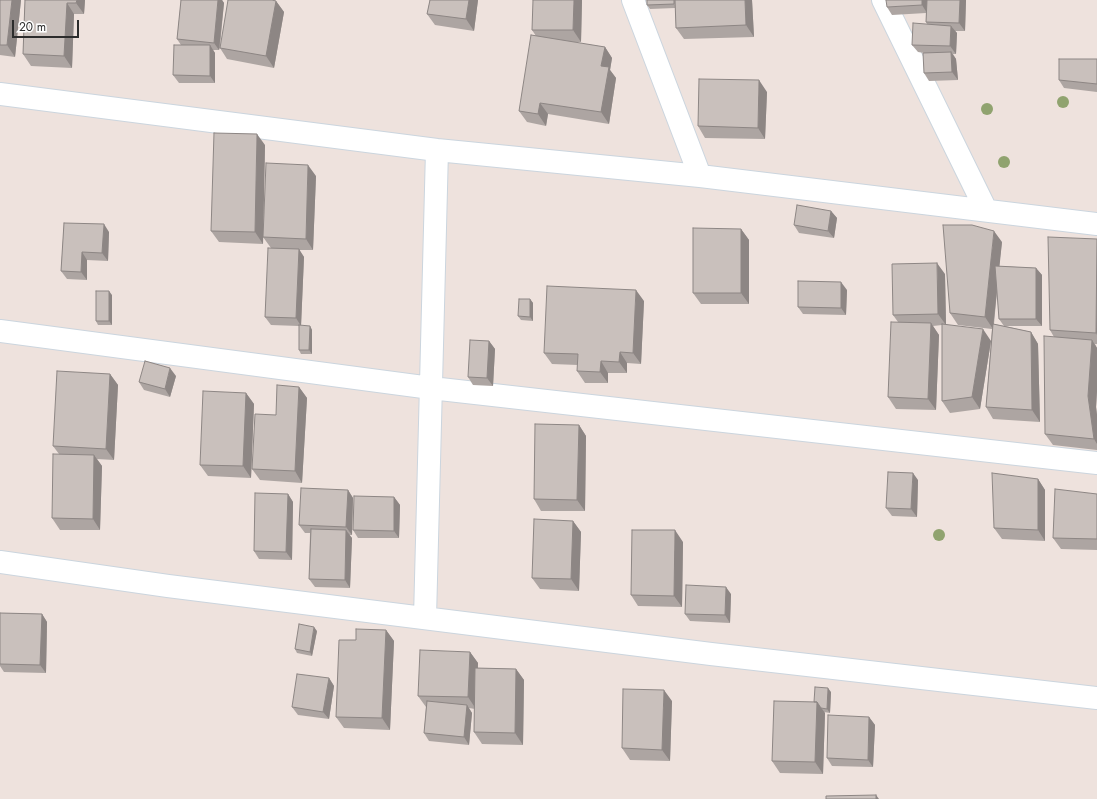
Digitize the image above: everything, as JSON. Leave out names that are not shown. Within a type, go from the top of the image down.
[{"type":"street","points":[[633,0],[700,176]]},
{"type":"street","points":[[884,0],[986,210]]},
{"type":"street","points":[[0,94],[437,150],[700,176],[1097,224]]},
{"type":"street","points":[[425,618],[437,150]]},
{"type":"street","points":[[0,331],[431,388],[1097,463]]},
{"type":"street","points":[[0,562],[168,586],[711,654],[1097,698]]},
{"type":"building","points":[[0,0],[12,0],[7,45],[0,45]]},
{"type":"building","points":[[25,0],[77,0],[76,3],[67,3],[64,56],[23,54]]},
{"type":"building","points":[[181,0],[218,0],[214,43],[177,39]]},
{"type":"building","points":[[228,0],[276,1],[266,56],[220,48]]},
{"type":"building","points":[[430,0],[469,0],[466,19],[427,14]]},
{"type":"building","points":[[533,0],[574,0],[573,30],[532,30]]},
{"type":"building","points":[[647,0],[674,0],[674,4],[647,5]]},
{"type":"building","points":[[675,0],[745,0],[746,25],[676,28]]},
{"type":"building","points":[[886,0],[922,0],[922,5],[887,7]]},
{"type":"building","points":[[927,0],[960,0],[959,23],[926,22]]},
{"type":"building","points":[[913,23],[951,26],[950,46],[912,45]]},
{"type":"building","points":[[531,35],[605,47],[601,66],[609,67],[601,112],[540,103],[538,114],[519,111]]},
{"type":"building","points":[[174,45],[210,45],[210,76],[173,75]]},
{"type":"building","points":[[951,52],[952,72],[924,73],[923,53]]},
{"type":"building","points":[[1059,59],[1097,59],[1097,84],[1059,80]]},
{"type":"building","points":[[699,79],[759,80],[758,128],[698,126]]},
{"type":"building","points":[[214,133],[257,134],[255,232],[211,231]]},
{"type":"building","points":[[266,163],[308,165],[306,239],[263,237]]},
{"type":"building","points":[[797,205],[831,211],[828,231],[794,225]]},
{"type":"building","points":[[64,223],[104,224],[102,253],[82,252],[81,272],[61,271]]},
{"type":"building","points":[[943,225],[972,225],[994,231],[985,317],[950,313]]},
{"type":"building","points":[[693,228],[741,229],[741,293],[693,293]]},
{"type":"building","points":[[1048,237],[1097,239],[1096,333],[1050,330]]},
{"type":"building","points":[[268,248],[299,249],[296,318],[265,317]]},
{"type":"building","points":[[937,263],[938,314],[893,315],[892,264]]},
{"type":"building","points":[[995,266],[1036,268],[1036,319],[999,319]]},
{"type":"building","points":[[798,281],[841,282],[841,308],[798,307]]},
{"type":"building","points":[[547,286],[636,290],[633,353],[620,352],[619,362],[601,361],[600,372],[577,371],[578,354],[544,353]]},
{"type":"building","points":[[96,291],[109,291],[109,321],[96,321]]},
{"type":"building","points":[[519,299],[530,299],[530,317],[518,316]]},
{"type":"building","points":[[891,322],[931,323],[928,399],[888,397]]},
{"type":"building","points":[[942,324],[983,329],[972,397],[942,401]]},
{"type":"building","points":[[993,324],[1031,332],[1032,410],[986,407]]},
{"type":"building","points":[[299,325],[310,326],[309,350],[299,350]]},
{"type":"building","points":[[1044,336],[1092,340],[1088,396],[1094,439],[1045,434]]},
{"type":"building","points":[[470,340],[489,341],[487,378],[468,377]]},
{"type":"building","points":[[145,361],[170,368],[165,389],[139,382]]},
{"type":"building","points":[[57,371],[110,374],[106,449],[53,446]]},
{"type":"building","points":[[277,385],[299,387],[295,471],[252,469],[255,414],[276,415]]},
{"type":"building","points":[[203,391],[246,393],[243,466],[200,465]]},
{"type":"building","points":[[535,424],[579,425],[577,500],[534,499]]},
{"type":"building","points":[[53,454],[94,455],[93,519],[52,518]]},
{"type":"building","points":[[888,472],[913,473],[911,509],[886,508]]},
{"type":"building","points":[[992,473],[1038,479],[1038,530],[994,528]]},
{"type":"building","points":[[301,488],[348,490],[346,527],[299,525]]},
{"type":"building","points":[[1055,489],[1097,494],[1097,539],[1053,538]]},
{"type":"building","points":[[255,493],[288,494],[286,552],[254,551]]},
{"type":"building","points":[[354,496],[394,497],[394,531],[353,530]]},
{"type":"building","points":[[534,519],[573,521],[571,579],[532,578]]},
{"type":"building","points":[[311,529],[346,530],[345,580],[309,579]]},
{"type":"building","points":[[632,530],[675,530],[674,596],[631,595]]},
{"type":"building","points":[[686,585],[726,587],[725,615],[685,614]]},
{"type":"building","points":[[0,613],[42,614],[40,665],[0,664]]},
{"type":"building","points":[[299,624],[314,627],[310,652],[295,649]]},
{"type":"building","points":[[356,629],[386,630],[382,718],[336,717],[339,640],[356,640]]},
{"type":"building","points":[[420,650],[470,652],[468,697],[418,696]]},
{"type":"building","points":[[475,668],[516,669],[515,733],[474,732]]},
{"type":"building","points":[[297,674],[329,678],[323,712],[292,707]]},
{"type":"building","points":[[815,687],[828,688],[827,709],[821,708],[817,702],[814,702]]},
{"type":"building","points":[[623,689],[664,690],[662,750],[622,748]]},
{"type":"building","points":[[427,701],[467,705],[464,737],[424,733]]},
{"type":"building","points":[[774,701],[817,702],[815,762],[772,761]]},
{"type":"building","points":[[828,715],[869,717],[868,760],[827,758]]},
{"type":"building","points":[[876,795],[876,799],[826,799],[826,796]]}]
